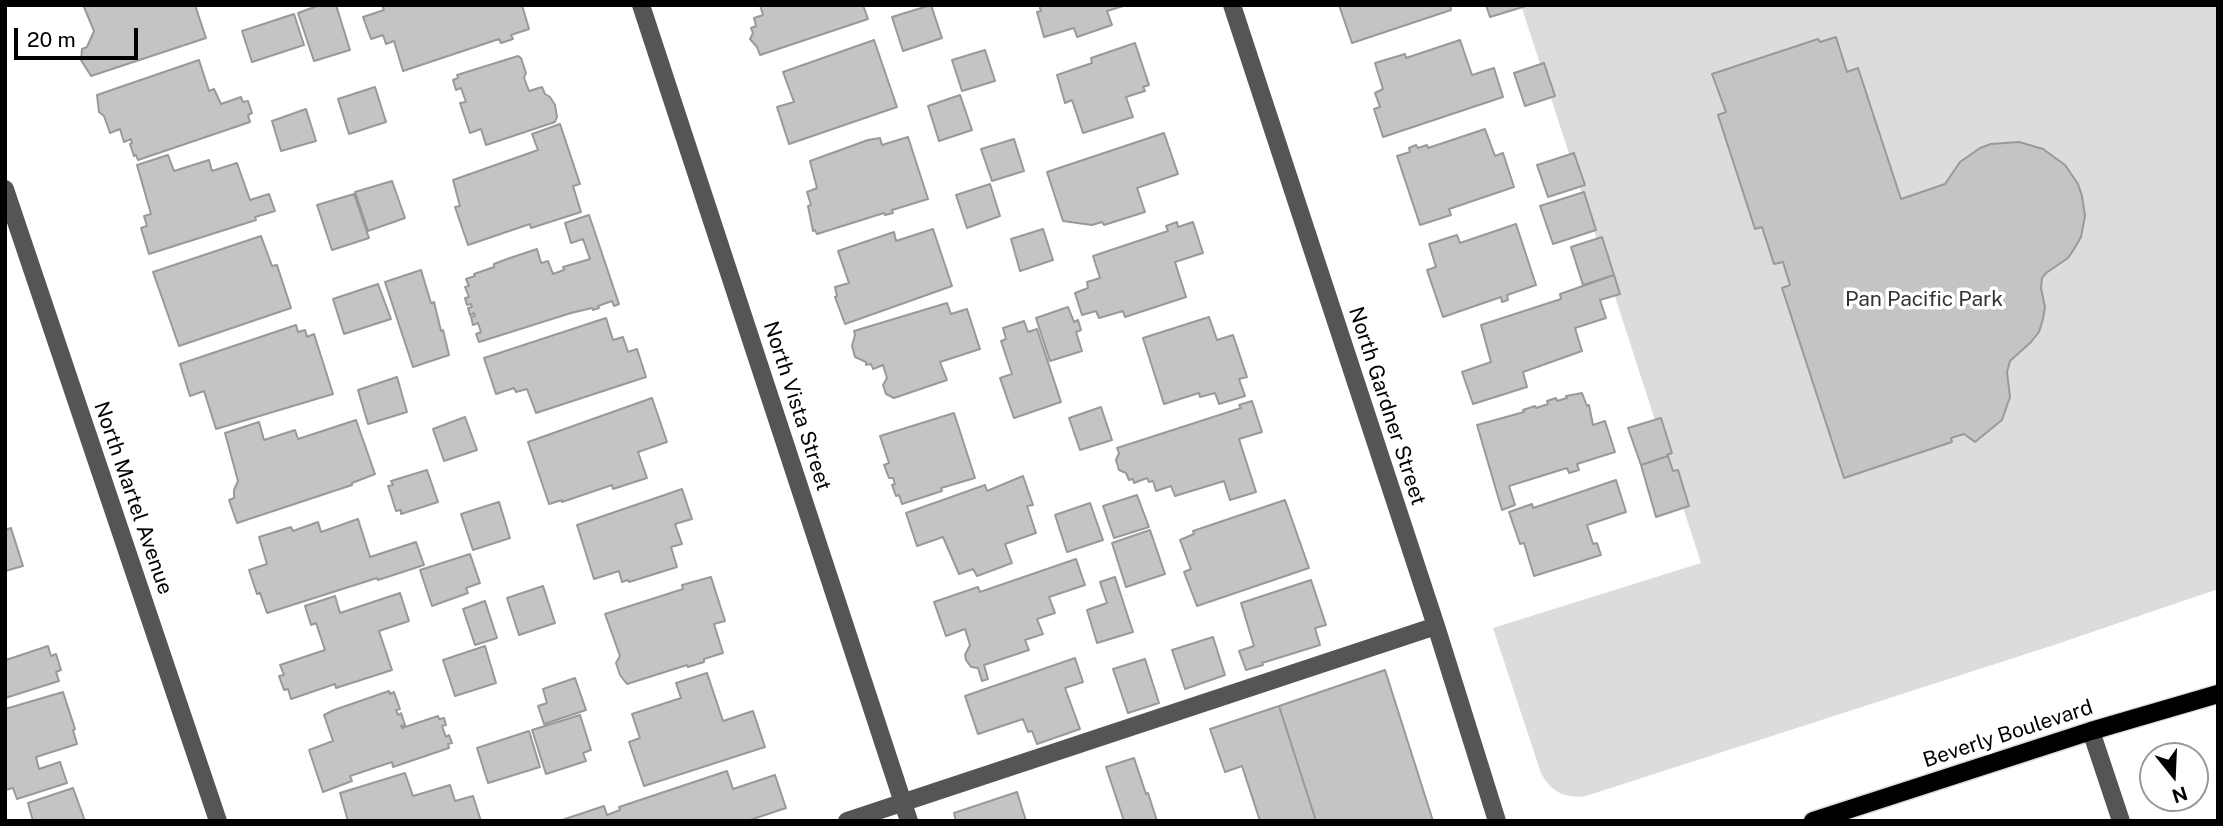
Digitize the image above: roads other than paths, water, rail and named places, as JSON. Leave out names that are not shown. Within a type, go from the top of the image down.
[{"type":"main road","name":"Beverly Boulevard","points":[[1813,821],[2091,731],[2218,694]]},
{"type":"street","name":"North Vista Street","points":[[641,5],[909,821]]},
{"type":"street","name":"North Gardner Street","points":[[1232,5],[1436,626],[1497,821]]},
{"type":"street","name":"North Martel Avenue","points":[[5,189],[218,821]]},
{"type":"street","points":[[847,821],[1436,626]]},
{"type":"street","points":[[2091,731],[2121,821]]},
{"type":"park label","name":"Pan Pacific Park","points":[[1924,300]]}]
